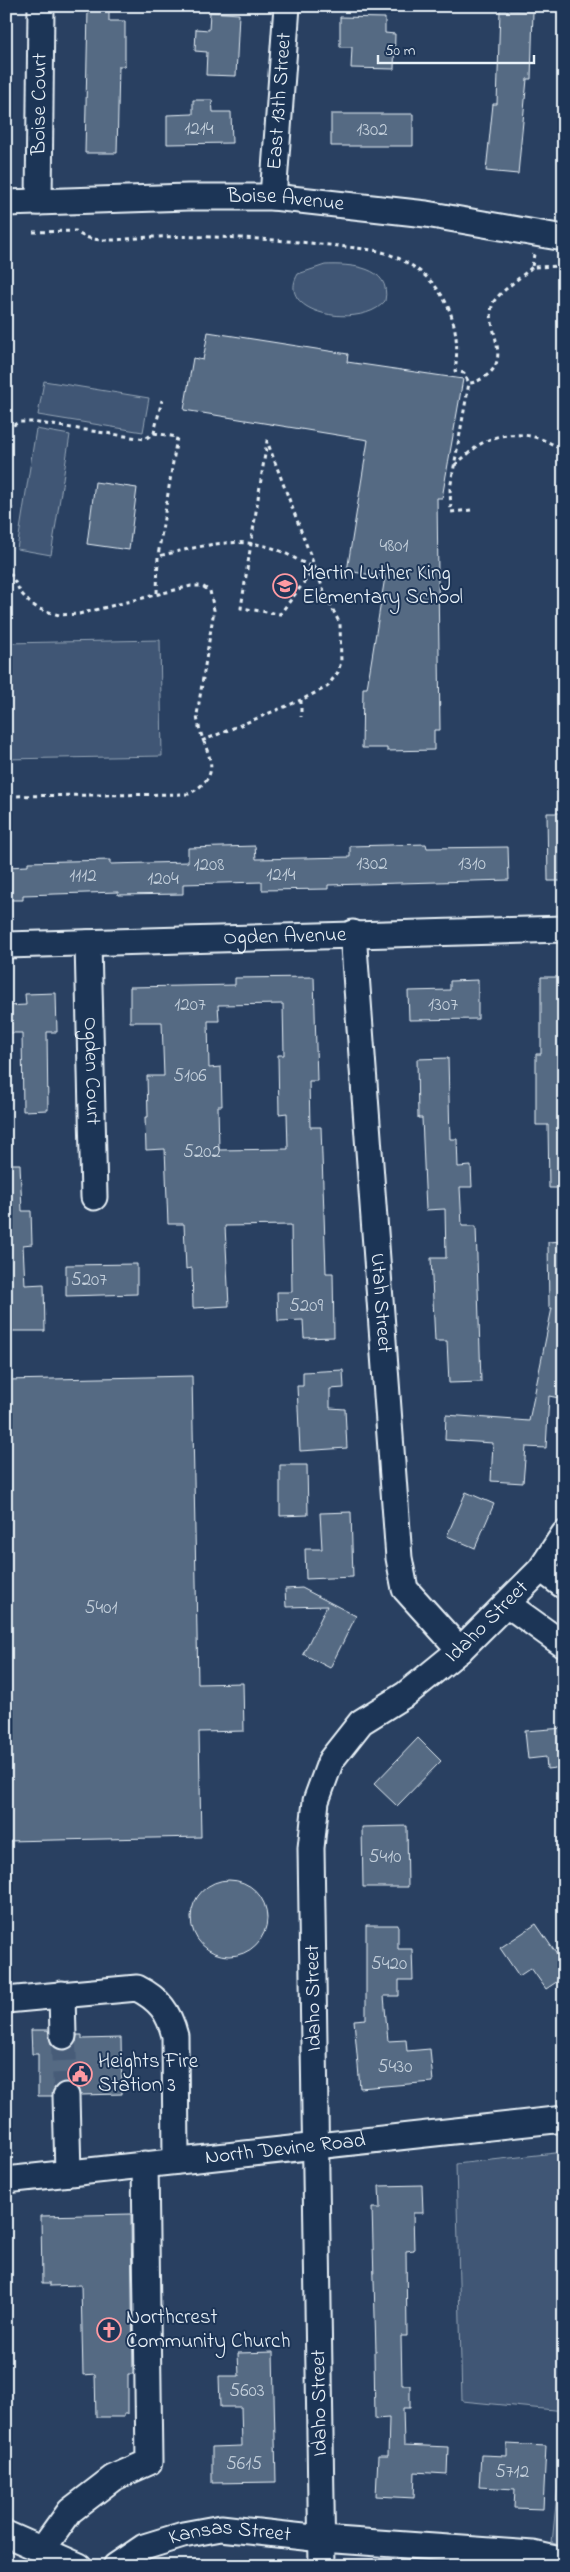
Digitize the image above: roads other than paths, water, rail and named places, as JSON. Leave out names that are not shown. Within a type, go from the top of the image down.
[{"type":"street","name":"Boise Court","points":[[39,202],[41,6]]},
{"type":"street","name":"East 13th Street","points":[[273,197],[287,6]]},
{"type":"street","name":"Boise Avenue","points":[[6,204],[188,196],[273,197],[426,214],[564,238]]},
{"type":"street","name":"Ogden Avenue","points":[[6,945],[564,929]]},
{"type":"street","name":"Utah Street","points":[[353,934],[399,1558],[405,1589],[460,1650]]},
{"type":"street","name":"Ogden Court","points":[[88,943],[94,1197]]},
{"type":"street","name":"Idaho Street","points":[[322,2566],[311,1848],[316,1801],[331,1760],[361,1722],[406,1694],[460,1650],[541,1569],[564,1534]]},
{"type":"street","points":[[541,1569],[564,1586]]},
{"type":"street","points":[[507,1604],[564,1645]]},
{"type":"street","points":[[6,2000],[137,1988],[151,1995],[163,2006],[171,2020],[175,2036],[176,2161]]},
{"type":"street","points":[[62,1994],[64,2036]]},
{"type":"street","points":[[66,2096],[68,2173]]},
{"type":"street","name":"North Devine Road","points":[[6,2180],[564,2119]]},
{"type":"street","points":[[42,2550],[70,2511],[112,2478],[149,2462],[145,2164]]},
{"type":"street","name":"Kansas Street","points":[[116,2566],[144,2547],[183,2535],[221,2528],[322,2539],[533,2554],[564,2561]]},
{"type":"street","points":[[6,2534],[79,2566]]},
{"type":"tunnel","points":[[63,2036],[66,2096]]},
{"type":"place","name":"Martin Luther King Elementary School","points":[[285,586]]},
{"type":"place","name":"Heights Fire Station 3","points":[[80,2074]]},
{"type":"place","name":"Northcrest Community Church","points":[[109,2330]]}]
